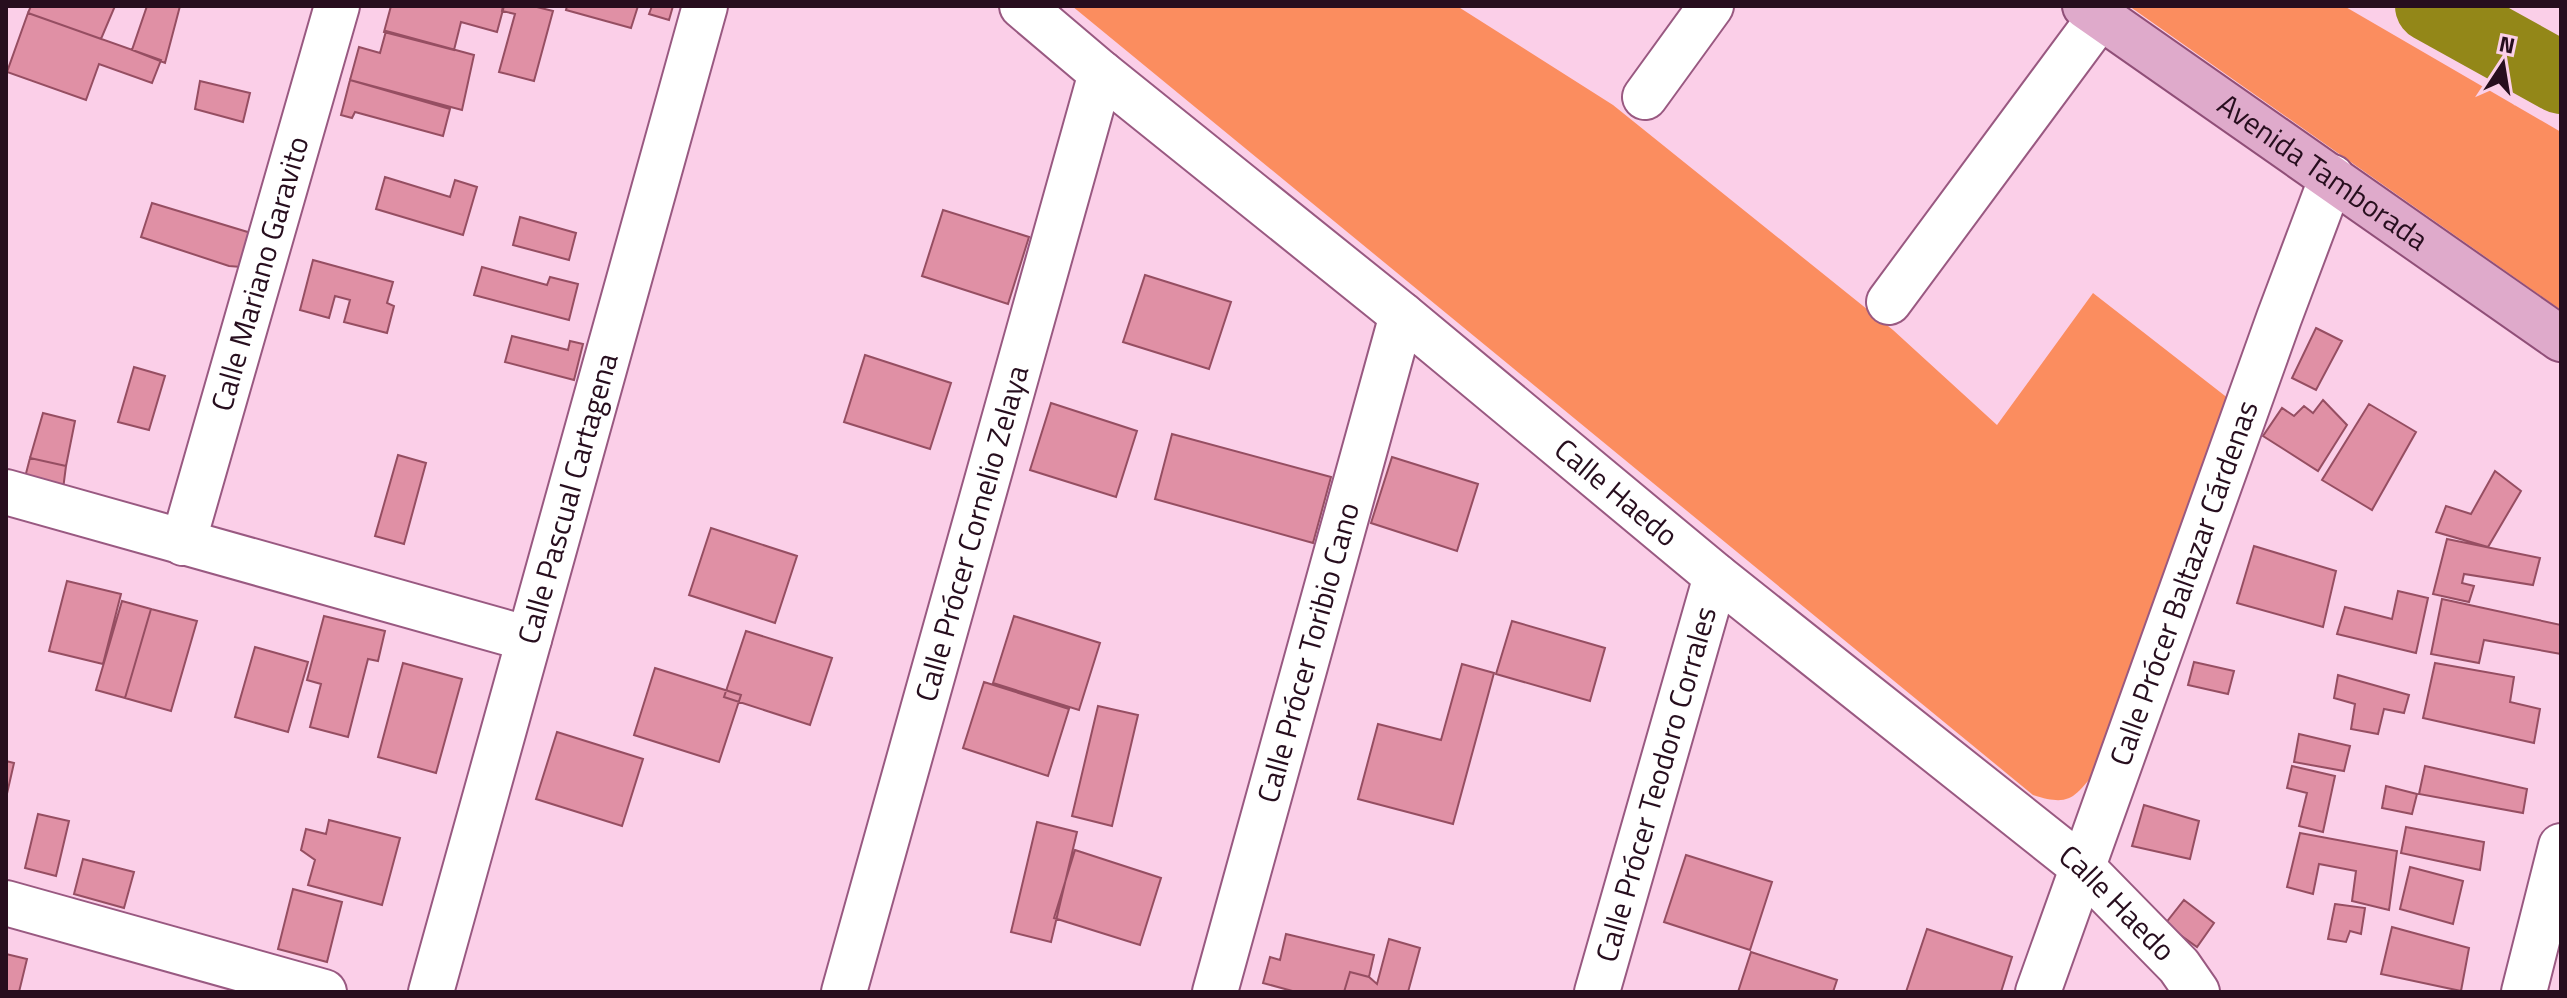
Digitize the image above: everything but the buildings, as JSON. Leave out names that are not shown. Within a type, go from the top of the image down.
[{"type":"main road","name":"Avenida Tamborada","points":[[2092,11],[2561,339]]},
{"type":"street","name":"Calle Mariano Garavito","points":[[183,543],[337,6]]},
{"type":"street","name":"Calle Pascual Cartagena","points":[[431,992],[705,6]]},
{"type":"street","name":"Calle Haedo","points":[[1022,6],[1716,576],[2081,866],[2179,966],[2197,992]]},
{"type":"street","points":[[1645,97],[1711,6]]},
{"type":"street","points":[[1889,302],[2092,11]]},
{"type":"street","name":"Calle Prócer Cornelio Zelaya","points":[[844,992],[1101,73]]},
{"type":"street","name":"Calle Prócer Baltazar Cárdenas","points":[[2038,992],[2273,333],[2332,177]]},
{"type":"street","name":"Calle Prócer Toribio Cano","points":[[1215,992],[1402,315]]},
{"type":"street","points":[[6,492],[529,639]]},
{"type":"street","name":"Calle Prócer Teodoro Corrales","points":[[1597,992],[1716,576]]},
{"type":"street","points":[[2524,992],[2561,846]]},
{"type":"street","points":[[6,903],[324,992]]},
{"type":"shaded area","points":[[1072,6],[1457,6],[1613,105],[1893,330],[1997,425],[2093,293],[2229,399],[2097,770],[2070,798],[2055,800],[2033,795]]},
{"type":"shaded area","points":[[2129,6],[2344,6],[2561,132],[2561,310]]},
{"type":"waterway","points":[[2431,6],[2561,78]]}]
